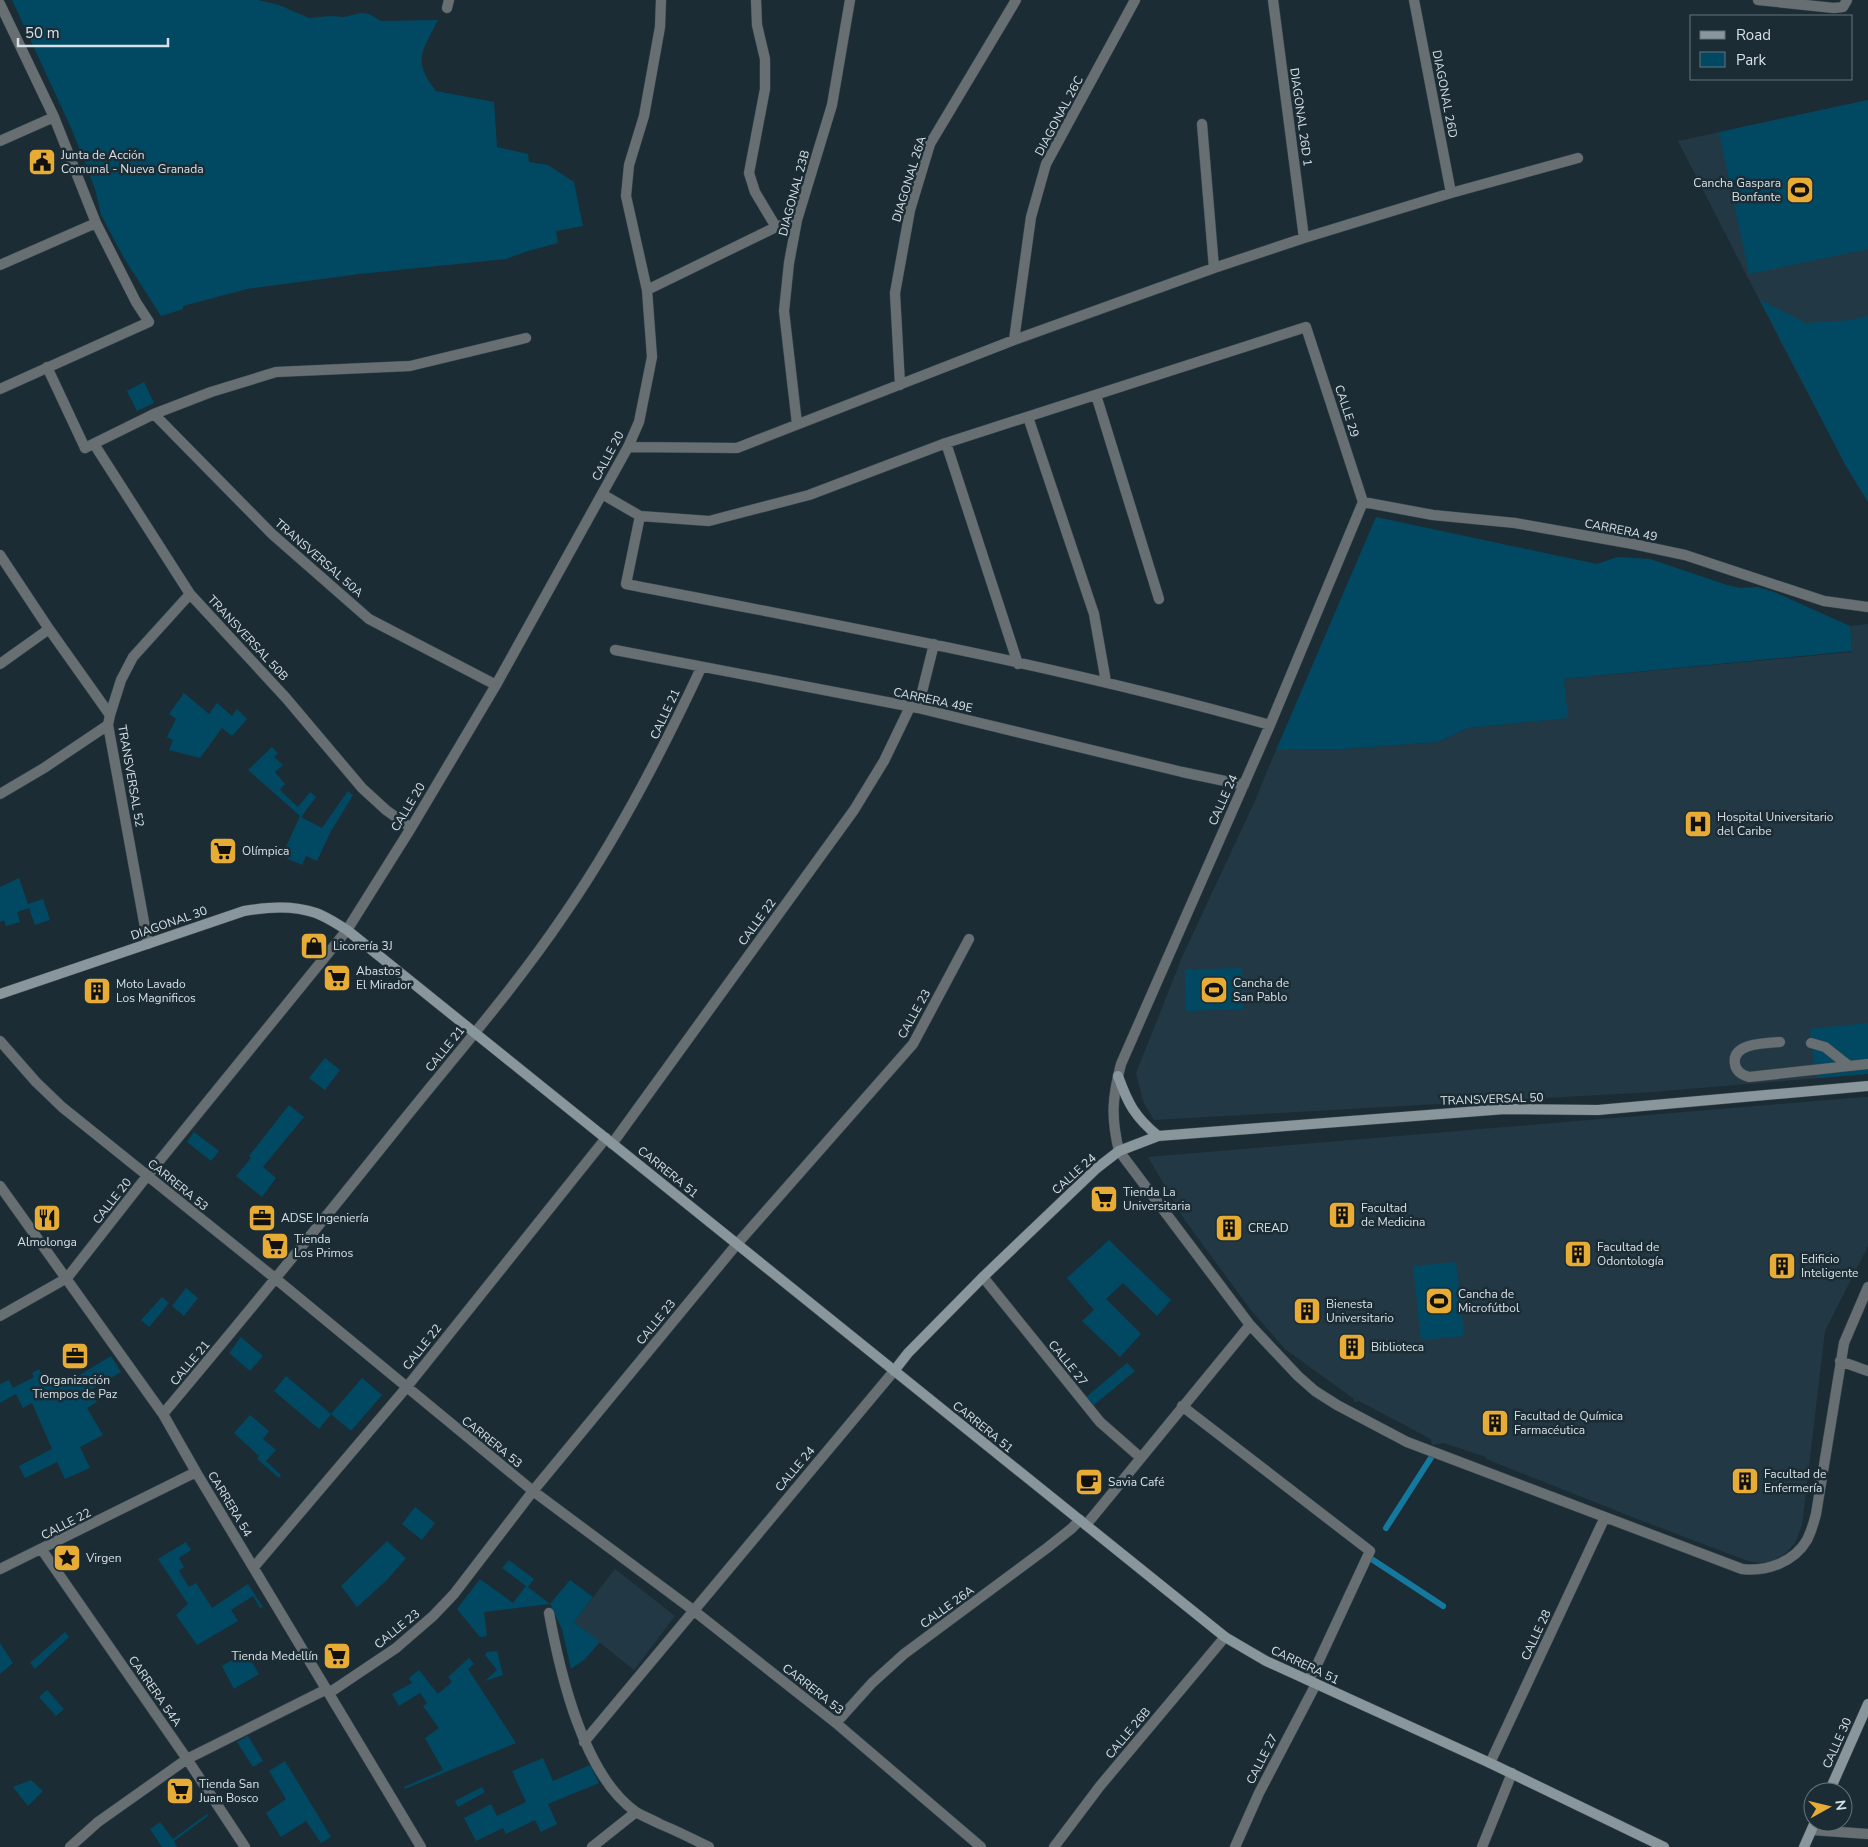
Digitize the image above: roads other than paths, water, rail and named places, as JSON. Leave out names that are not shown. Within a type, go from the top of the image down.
[{"type":"street","name":"CALLE 20","points":[[67,1278],[147,1176],[347,930],[411,828],[496,685],[628,448],[639,422],[652,356],[647,290],[626,196],[629,164],[644,116],[660,27],[661,0]]},
{"type":"street","points":[[756,0],[757,25],[765,59],[765,89],[749,173],[755,192],[776,227]]},
{"type":"street","name":"DIAGONAL 23B","points":[[797,424],[784,311],[789,263],[797,220],[832,104],[850,0]]},
{"type":"street","name":"DIAGONAL 26A","points":[[900,385],[895,292],[910,210],[930,144],[1016,0]]},
{"type":"street","name":"DIAGONAL 26C","points":[[1014,340],[1031,217],[1046,164],[1135,0]]},
{"type":"street","name":"DIAGONAL 26D 1","points":[[1273,0],[1304,238]]},
{"type":"street","name":"DIAGONAL 26D","points":[[1414,0],[1452,193]]},
{"type":"street","points":[[1758,0],[1834,8],[1845,3]]},
{"type":"street","points":[[0,4],[4,23],[54,117],[96,223],[136,302],[149,322],[0,389]]},
{"type":"street","points":[[0,142],[54,117]]},
{"type":"street","points":[[1202,124],[1214,268]]},
{"type":"street","points":[[628,448],[737,448],[1014,340],[1214,268],[1304,238],[1452,193],[1578,158]]},
{"type":"street","points":[[647,290],[776,227],[797,220]]},
{"type":"street","points":[[0,264],[96,223]]},
{"type":"street","name":"CALLE 29","points":[[1096,395],[1306,327],[1363,502]]},
{"type":"street","points":[[89,446],[154,414],[211,392],[276,372],[410,366],[526,338]]},
{"type":"street","name":"TRANSVERSAL 50B","points":[[47,367],[89,446],[190,594],[286,698],[362,788],[386,810],[411,828]]},
{"type":"street","points":[[602,494],[640,516],[709,521],[809,495],[946,443],[1096,395],[1159,599]]},
{"type":"street","name":"TRANSVERSAL 50A","points":[[154,414],[272,534],[369,619],[496,685]]},
{"type":"street","points":[[1028,417],[1094,614],[1106,682]]},
{"type":"street","points":[[946,443],[1018,664]]},
{"type":"street","name":"CARRERA 49","points":[[1363,502],[1434,515],[1515,523],[1633,544],[1685,555],[1824,601],[1868,607]]},
{"type":"street","name":"CALLE 24","points":[[584,1742],[908,1354],[982,1276],[1097,1168],[1119,1151],[1114,1130],[1114,1092],[1129,1045],[1270,725],[1363,502]]},
{"type":"street","points":[[640,516],[626,584],[934,644],[1106,682],[1270,725]]},
{"type":"street","name":"TRANSVERSAL 52","points":[[0,555],[109,720],[148,944]]},
{"type":"street","points":[[0,794],[44,768],[109,720],[121,680],[133,657],[190,594]]},
{"type":"street","points":[[0,664],[49,629]]},
{"type":"street","name":"CALLE 22","points":[[254,1568],[406,1388],[609,1141],[854,810],[914,708],[934,644]]},
{"type":"street","name":"CARRERA 49E","points":[[615,650],[914,708],[1182,772],[1244,784]]},
{"type":"street","name":"CALLE 21","points":[[164,1414],[276,1279],[475,1032],[564,916],[620,829],[658,758],[700,668]]},
{"type":"street","name":"DIAGONAL 30","points":[[0,994],[244,911],[291,907],[318,913],[347,930]]},
{"type":"street","name":"CARRERA 51","points":[[347,930],[1225,1638],[1266,1661],[1490,1762],[1664,1847]]},
{"type":"street","name":"CALLE 23","points":[[70,1847],[98,1822],[187,1760],[328,1691],[396,1648],[433,1616],[472,1571],[533,1491],[737,1244],[913,1044],[969,938]]},
{"type":"street","name":"CARRERA 53","points":[[0,1041],[36,1082],[62,1107],[276,1279],[533,1491],[693,1610],[836,1723],[981,1847]]},
{"type":"street","points":[[1780,1042],[1748,1046],[1740,1050],[1734,1063],[1737,1070],[1742,1075],[1749,1077],[1868,1064]]},
{"type":"street","points":[[1811,1043],[1825,1047],[1849,1066]]},
{"type":"street","points":[[1118,1076],[1126,1101],[1146,1126],[1158,1136]]},
{"type":"street","name":"TRANSVERSAL 50","points":[[1119,1151],[1158,1136],[1504,1109],[1598,1110],[1868,1086]]},
{"type":"street","points":[[1119,1151],[1250,1325],[1298,1376],[1315,1391],[1359,1418],[1407,1442],[1742,1569],[1750,1570],[1782,1563],[1793,1556],[1807,1539],[1816,1514],[1844,1343],[1868,1287]]},
{"type":"street","name":"CARRERA 54","points":[[0,1186],[164,1414],[196,1472],[421,1847]]},
{"type":"street","name":"CALLE 27","points":[[982,1276],[1100,1422],[1141,1458]]},
{"type":"street","points":[[0,1316],[67,1278]]},
{"type":"street","name":"CALLE 26A","points":[[836,1723],[872,1683],[904,1654],[1083,1522],[1141,1458],[1250,1325]]},
{"type":"street","points":[[1840,1361],[1868,1371]]},
{"type":"street","name":"CALLE 27","points":[[1182,1406],[1370,1551],[1315,1670],[1312,1682],[1235,1847]]},
{"type":"street","name":"CALLE 22","points":[[0,1569],[42,1550],[196,1472]]},
{"type":"street","name":"CALLE 28","points":[[1490,1762],[1604,1517]]},
{"type":"street","name":"CARRERA 54A","points":[[42,1550],[245,1847]]},
{"type":"street","points":[[550,1613],[558,1659],[584,1742],[610,1785],[636,1812],[709,1847]]},
{"type":"street","name":"CALLE 26B","points":[[1054,1847],[1100,1786],[1225,1638]]},
{"type":"street","name":"CALLE 30","points":[[1833,1782],[1868,1704]]},
{"type":"street","points":[[1482,1847],[1512,1774]]},
{"type":"street","points":[[592,1847],[636,1812]]},
{"type":"street","points":[[1804,1847],[1811,1832]]},
{"type":"street","points":[[1853,1832],[1868,1834]]},
{"type":"waterway","points":[[1386,1528],[1434,1453]]},
{"type":"waterway","points":[[1367,1556],[1443,1606]]},
{"type":"place","name":"Junta de Acción Comunal - Nueva Granada","points":[[42,162]]},
{"type":"place","name":"Cancha Gaspara Bonfante","points":[[1800,190]]},
{"type":"place","name":"Hospital Universitario del Caribe","points":[[1698,824]]},
{"type":"place","name":"Olímpica","points":[[223,851]]},
{"type":"place","name":"Licorería 3J","points":[[314,946]]},
{"type":"place","name":"Abastos El Mirador","points":[[337,978]]},
{"type":"place","name":"Cancha de San Pablo","points":[[1214,990]]},
{"type":"place","name":"Moto Lavado Los Magnificos","points":[[97,991]]},
{"type":"place","name":"Tienda La Universitaria","points":[[1104,1199]]},
{"type":"place","name":"Facultad de Medicina","points":[[1342,1215]]},
{"type":"place","name":"Almolonga","points":[[47,1218]]},
{"type":"place","name":"ADSE Ingeniería","points":[[262,1218]]},
{"type":"place","name":"CREAD","points":[[1229,1228]]},
{"type":"place","name":"Tienda Los Primos","points":[[275,1246]]},
{"type":"place","name":"Facultad de Odontología","points":[[1578,1254]]},
{"type":"place","name":"Edificio Inteligente","points":[[1782,1266]]},
{"type":"place","name":"Cancha de Microfútbol","points":[[1439,1301]]},
{"type":"place","name":"Bienesta Universitario","points":[[1307,1311]]},
{"type":"place","name":"Biblioteca","points":[[1352,1347]]},
{"type":"place","name":"Organización Tiempos de Paz","points":[[75,1356]]},
{"type":"place","name":"Facultad de Química Farmacéutica","points":[[1495,1423]]},
{"type":"place","name":"Facultad de Enfermería","points":[[1745,1481]]},
{"type":"place","name":"Savia Café","points":[[1089,1482]]},
{"type":"place","name":"Virgen","points":[[67,1558]]},
{"type":"place","name":"Tienda Medellín","points":[[337,1656]]},
{"type":"place","name":"Tienda San Juan Bosco","points":[[180,1791]]}]
